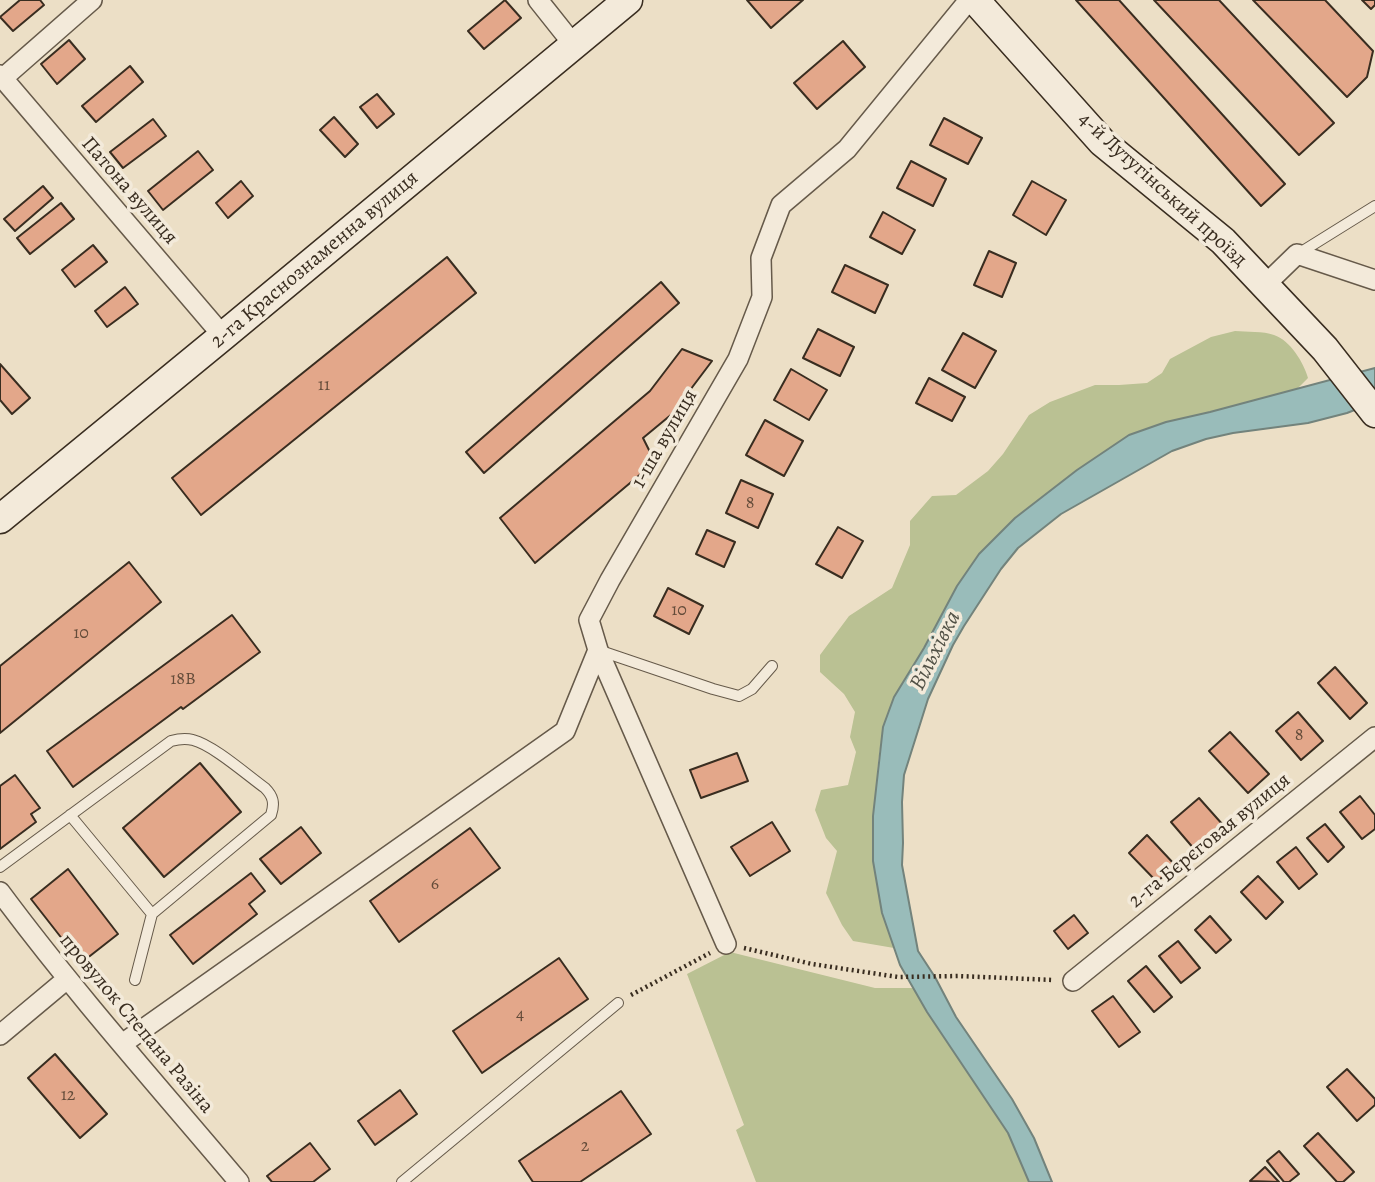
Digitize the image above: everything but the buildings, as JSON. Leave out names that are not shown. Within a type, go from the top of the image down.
[{"type":"street","points":[[1,77],[92,0]]},
{"type":"street","points":[[538,0],[573,44]]},
{"type":"street","name":"2-га Краснознаменна вулиця","points":[[0,519],[628,0]]},
{"type":"street","name":"1-ша вулиця","points":[[726,944],[598,650],[589,620],[738,359],[762,297],[761,258],[780,205],[847,149],[969,0]]},
{"type":"street","name":"4-й Лутугінський проїзд","points":[[975,0],[1102,142],[1223,241],[1325,349],[1375,413]]},
{"type":"street","name":"Патона вулиця","points":[[1,77],[223,336]]},
{"type":"street","points":[[1265,285],[1297,254],[1375,280]]},
{"type":"street","points":[[122,1044],[565,731],[598,650]]},
{"type":"street","name":"2-га Бєрєговая вулиця","points":[[1073,981],[1375,737]]},
{"type":"street","name":"провулок Степана Разіна","points":[[0,892],[67,979],[239,1182]]},
{"type":"street","points":[[0,1035],[67,979]]},
{"type":"lane","points":[[1297,254],[1375,206]]},
{"type":"lane","points":[[598,650],[713,690],[739,696],[752,689],[772,666]]},
{"type":"lane","points":[[0,867],[171,741],[193,740],[208,746],[271,794],[274,807],[271,815],[152,914],[135,980]]},
{"type":"lane","points":[[70,815],[152,914]]},
{"type":"lane","points":[[402,1182],[618,1003]]},
{"type":"path","points":[[618,1003],[726,944],[812,964],[898,977],[958,976],[1073,981]]},
{"type":"green space","points":[[1235,331],[1265,333],[1280,338],[1296,353],[1308,378],[1297,389],[1129,435],[976,558],[957,586],[894,697],[883,727],[878,763],[873,861],[882,913],[894,948],[853,941],[826,893],[837,851],[826,838],[815,810],[821,790],[848,785],[856,752],[850,737],[855,712],[844,694],[820,672],[820,655],[849,616],[892,588],[910,545],[910,521],[932,496],[956,495],[988,471],[1029,415],[1050,402],[1095,385],[1147,383],[1162,373],[1170,359],[1211,337]]},
{"type":"green space","points":[[730,952],[875,988],[913,988],[1008,1133],[1029,1182],[756,1182],[736,1130],[744,1125],[687,974]]},
{"type":"water","name":"Вільхівка","points":[[1375,368],[1375,402],[1347,413],[1308,423],[1233,433],[1172,451],[1061,514],[1018,548],[1001,569],[953,645],[928,699],[904,775],[902,802],[902,865],[918,951],[956,1017],[1012,1099],[1034,1138],[1052,1182],[1029,1182],[1008,1133],[927,1012],[900,965],[882,913],[873,861],[873,816],[883,727],[894,697],[957,586],[979,554],[1015,518],[1077,470],[1129,435],[1166,422]]}]
